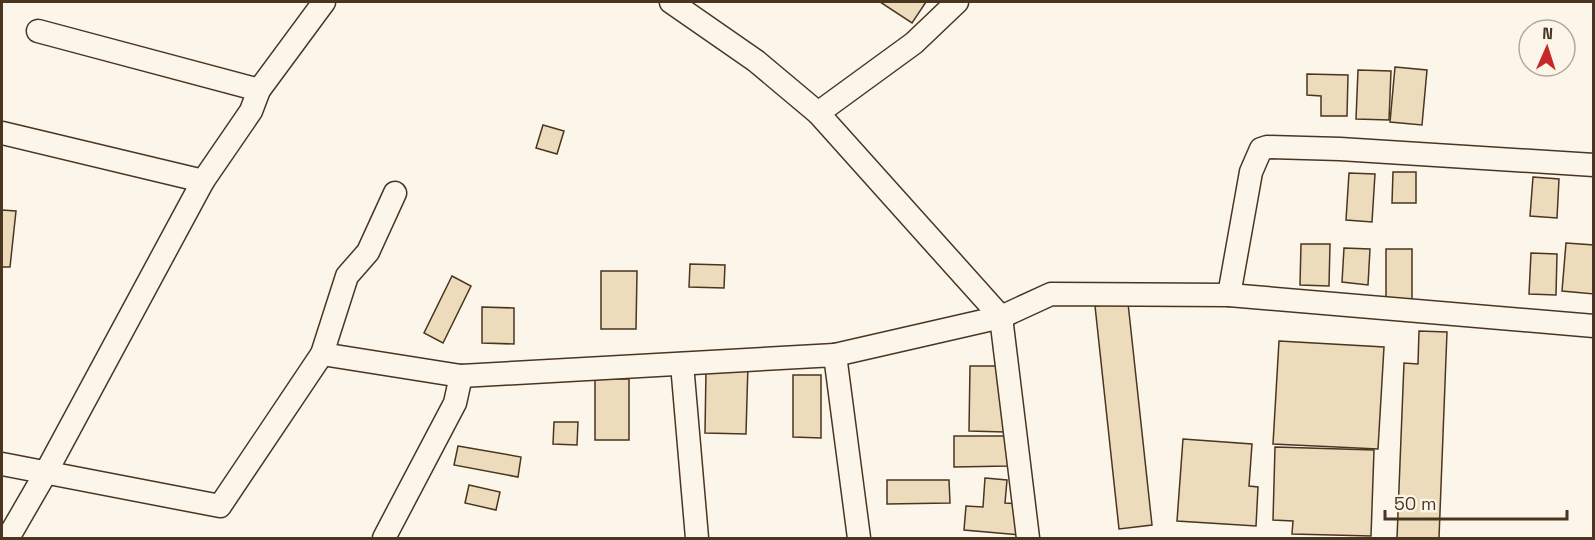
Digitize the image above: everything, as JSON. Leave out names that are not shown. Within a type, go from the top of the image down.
[{"type":"street","points":[[8,538],[45,474],[202,181],[251,111],[259,90],[324,2]]},
{"type":"street","points":[[670,2],[756,61],[818,113],[1001,317],[1028,538]]},
{"type":"street","points":[[818,113],[914,44],[957,2]]},
{"type":"street","points":[[38,31],[259,90]]},
{"type":"street","points":[[2,133],[202,181]]},
{"type":"street","points":[[1229,295],[1251,172],[1261,149],[1268,147],[1340,149],[1593,165]]},
{"type":"street","points":[[2,464],[220,506],[322,354],[347,276],[368,252],[395,193]]},
{"type":"street","points":[[322,354],[461,376],[835,355],[1001,317],[1051,294],[1229,295],[1593,326]]},
{"type":"street","points":[[835,355],[859,538]]},
{"type":"street","points":[[682,364],[697,538]]},
{"type":"street","points":[[384,538],[455,404],[461,376]]},
{"type":"building","points":[[880,2],[926,2],[912,23]]},
{"type":"building","points":[[1395,67],[1427,70],[1422,125],[1390,122]]},
{"type":"building","points":[[1358,70],[1391,71],[1389,120],[1356,119]]},
{"type":"building","points":[[1307,74],[1348,75],[1347,116],[1321,116],[1321,96],[1307,95]]},
{"type":"building","points":[[543,125],[564,131],[557,154],[536,148]]},
{"type":"building","points":[[1393,172],[1416,172],[1416,203],[1392,203]]},
{"type":"building","points":[[1349,173],[1375,174],[1372,222],[1346,220]]},
{"type":"building","points":[[1533,177],[1559,179],[1557,218],[1530,216]]},
{"type":"building","points":[[2,210],[16,211],[10,267],[2,267]]},
{"type":"building","points":[[1566,243],[1594,245],[1594,294],[1562,291]]},
{"type":"building","points":[[1301,244],[1330,244],[1329,286],[1300,285]]},
{"type":"building","points":[[1344,248],[1370,249],[1368,285],[1342,282]]},
{"type":"building","points":[[1386,249],[1412,249],[1412,299],[1386,299]]},
{"type":"building","points":[[1531,253],[1557,254],[1556,295],[1529,294]]},
{"type":"building","points":[[690,264],[725,265],[724,288],[689,287]]},
{"type":"building","points":[[601,271],[637,271],[636,329],[601,329]]},
{"type":"building","points":[[452,276],[471,286],[443,343],[424,333]]},
{"type":"building","points":[[1128,303],[1152,525],[1119,529],[1095,306]]},
{"type":"building","points":[[482,307],[514,308],[514,344],[482,343]]},
{"type":"building","points":[[1419,331],[1447,332],[1439,538],[1397,538],[1404,363],[1418,364]]},
{"type":"building","points":[[1279,341],[1384,347],[1378,449],[1273,444]]},
{"type":"building","points":[[748,364],[746,434],[705,433],[706,370]]},
{"type":"building","points":[[970,366],[1006,366],[1005,432],[969,431]]},
{"type":"building","points":[[793,375],[821,375],[821,438],[793,437]]},
{"type":"building","points":[[595,379],[629,379],[629,440],[595,440]]},
{"type":"building","points":[[554,422],[578,422],[577,445],[553,444]]},
{"type":"building","points":[[954,436],[1008,436],[1009,466],[954,467]]},
{"type":"building","points":[[1183,439],[1252,444],[1249,486],[1258,487],[1256,526],[1177,521]]},
{"type":"building","points":[[458,446],[521,457],[518,477],[454,465]]},
{"type":"building","points":[[1275,447],[1374,450],[1371,536],[1292,534],[1293,521],[1273,520]]},
{"type":"building","points":[[985,478],[1007,480],[1005,503],[1022,504],[1020,535],[964,530],[966,506],[983,507]]},
{"type":"building","points":[[887,480],[949,480],[950,503],[887,504]]},
{"type":"building","points":[[469,485],[500,492],[496,510],[465,503]]}]
